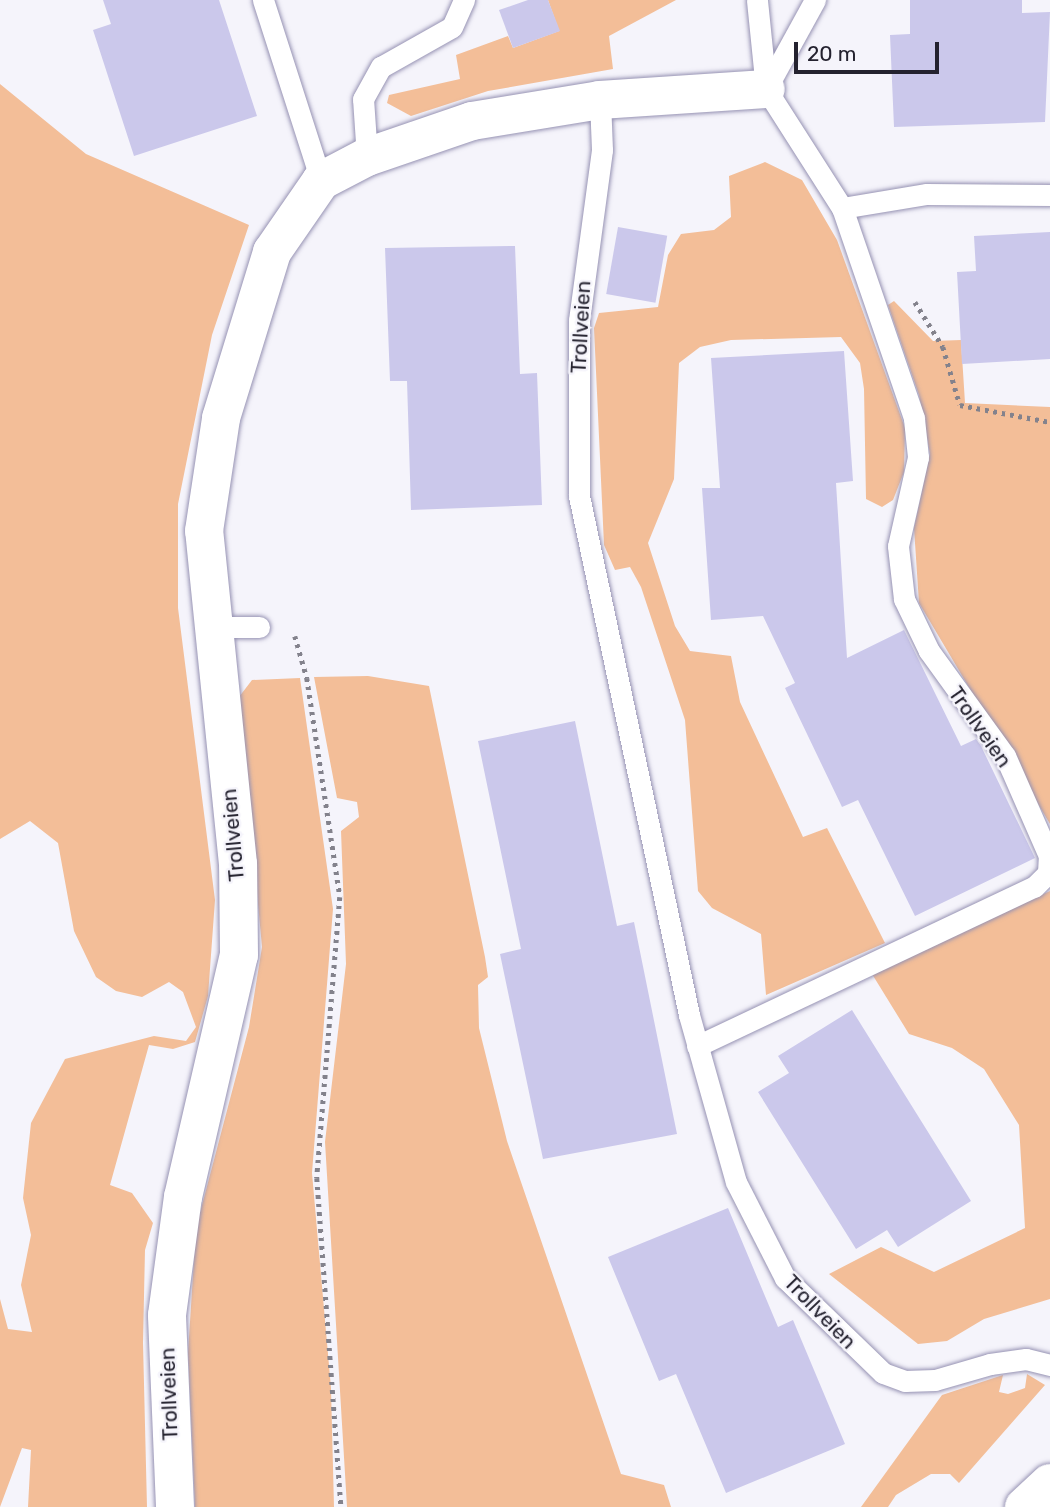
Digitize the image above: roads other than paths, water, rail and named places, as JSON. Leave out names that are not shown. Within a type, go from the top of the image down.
[{"type":"street","name":"Trollveien","points":[[174,1507],[167,1314],[183,1197],[239,955],[238,864],[211,626],[208,486],[234,365],[272,252],[321,181],[367,157],[472,121],[600,100],[766,89]]},
{"type":"street","points":[[1024,1507],[1050,1483]]},
{"type":"lane","points":[[263,0],[321,181]]},
{"type":"lane","points":[[367,157],[363,99],[381,67],[452,27],[464,0]]},
{"type":"lane","points":[[757,0],[766,89]]},
{"type":"lane","points":[[766,89],[815,0]]},
{"type":"lane","name":"Trollveien","points":[[698,1046],[1034,887],[1048,873],[1049,856],[1005,756],[929,651],[904,599],[900,527],[918,440],[870,284],[842,208],[766,89]]},
{"type":"lane","name":"Trollveien","points":[[600,100],[602,150],[579,320],[579,496],[698,1046],[736,1182],[775,1262],[820,1318],[883,1373],[905,1381],[935,1380],[1002,1362],[1050,1365]]},
{"type":"lane","points":[[842,208],[927,194],[1050,195]]},
{"type":"lane","points":[[211,626],[259,627]]}]
